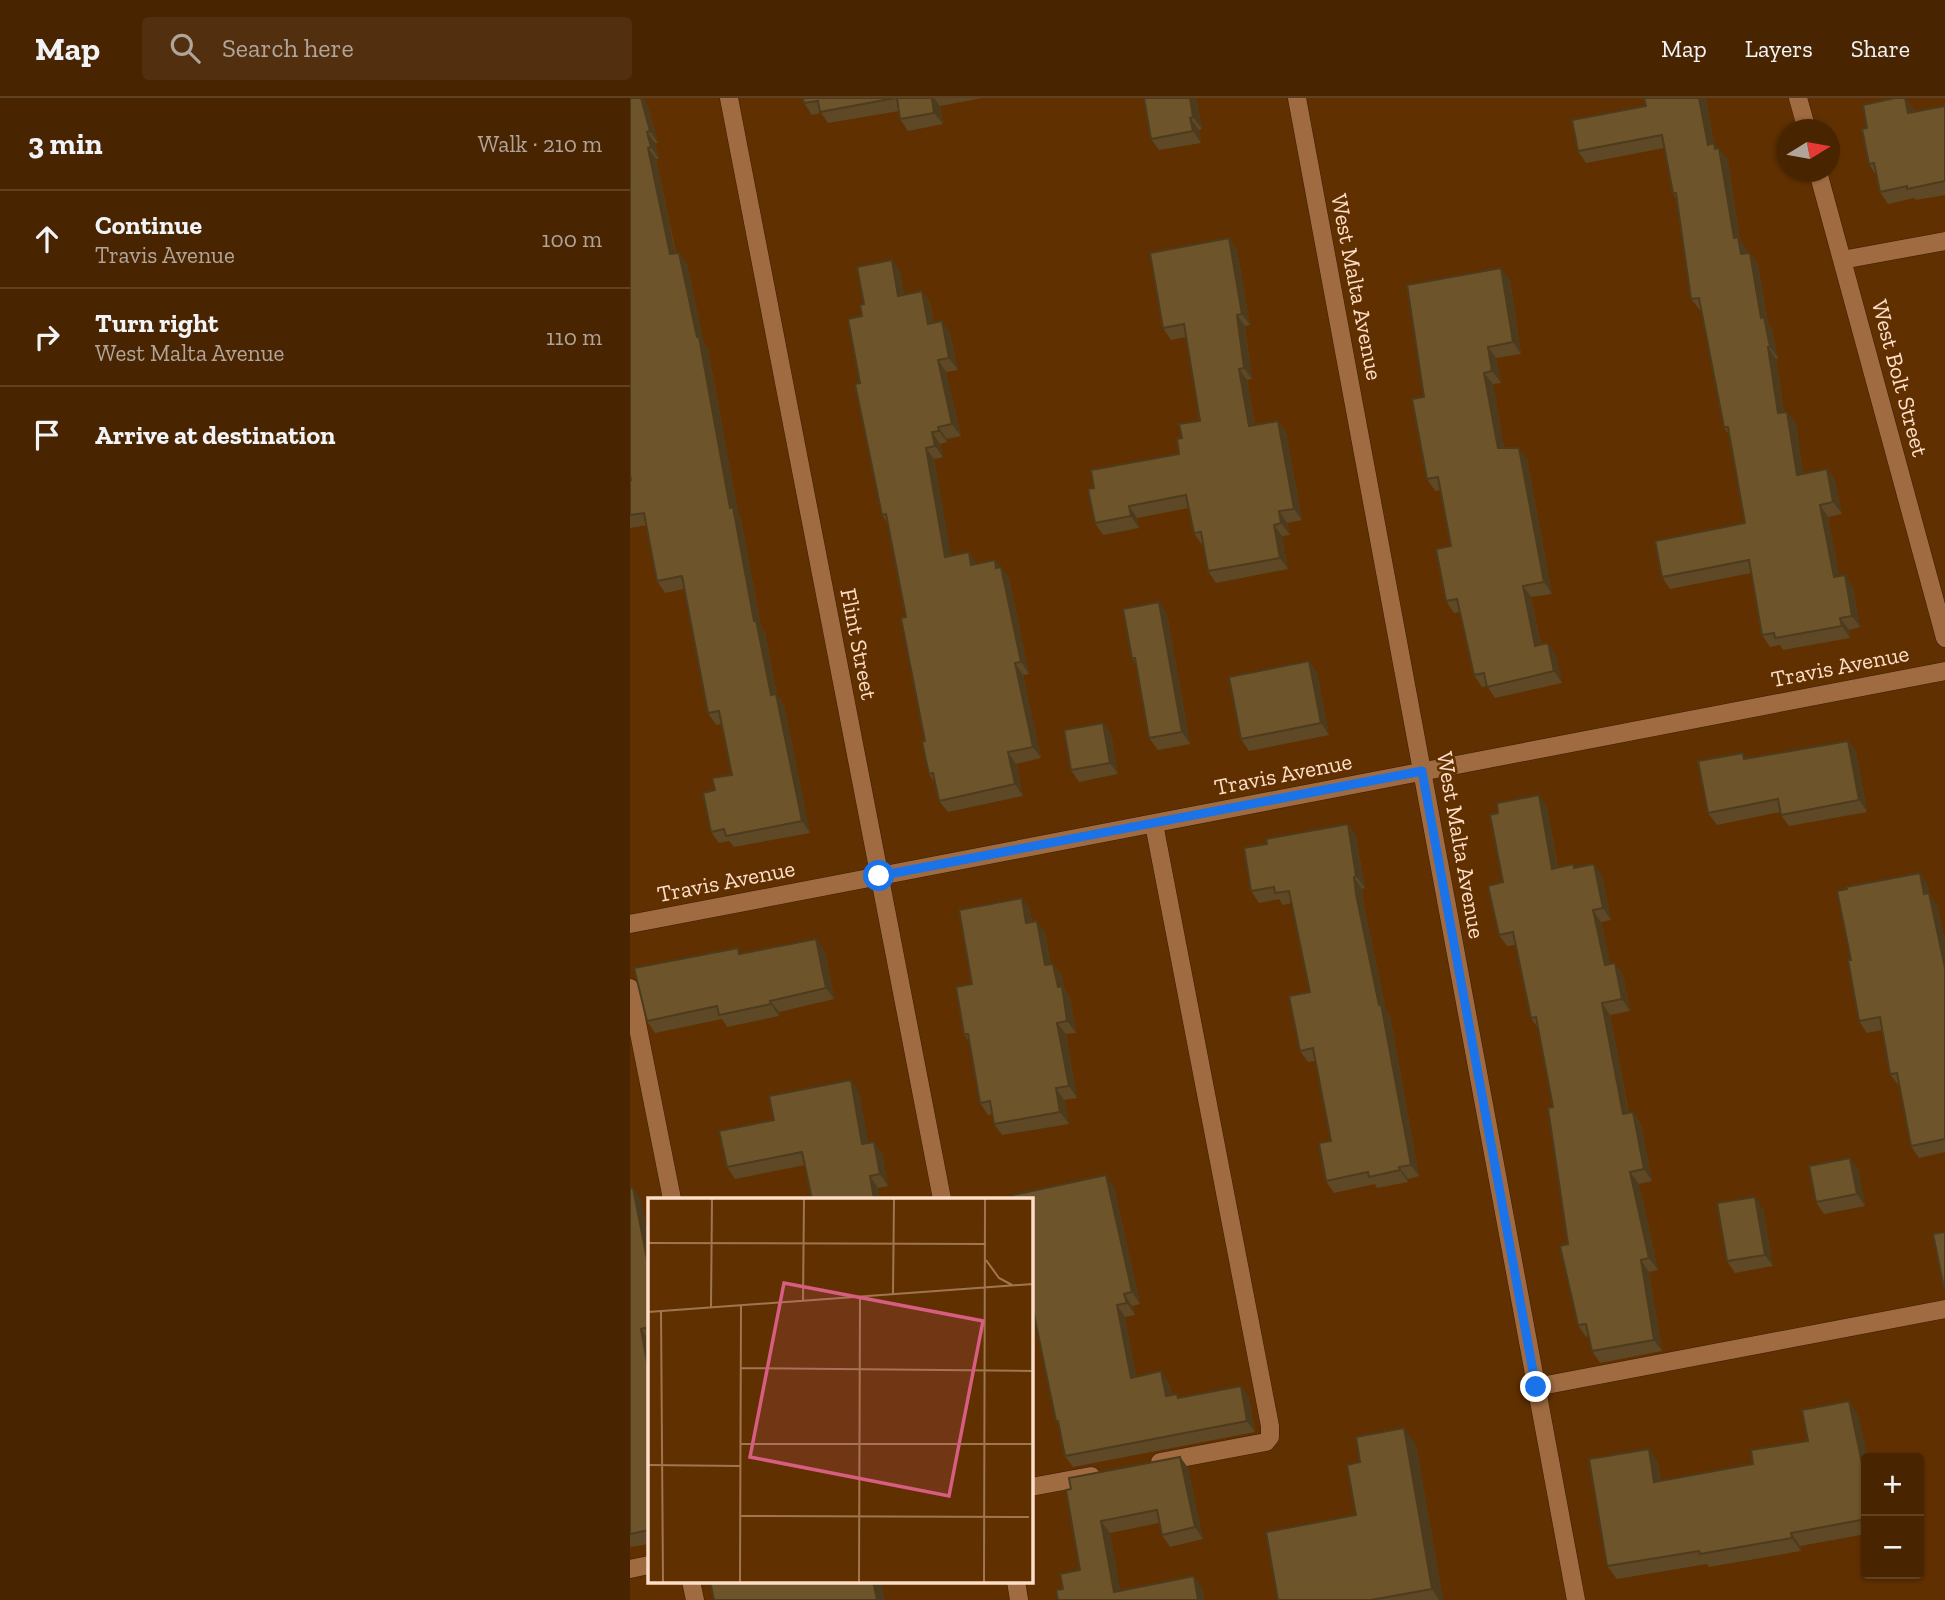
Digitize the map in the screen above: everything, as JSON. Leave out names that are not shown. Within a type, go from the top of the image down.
[{"type":"street","name":"Flint Street","points":[[729,98],[942,1198]]},
{"type":"street","name":"West Malta Avenue","points":[[1297,98],[1576,1600]]},
{"type":"street","points":[[1798,98],[1804,119]]},
{"type":"street","name":"West Bolt Street","points":[[1821,182],[1945,638]]},
{"type":"street","points":[[1842,260],[1945,241]]},
{"type":"street","name":"Travis Avenue","points":[[630,924],[1945,671]]},
{"type":"street","points":[[1148,1465],[1266,1442],[1270,1437],[1154,824]]},
{"type":"street","points":[[630,988],[672,1198]]},
{"type":"street","points":[[1536,1387],[1945,1309]]},
{"type":"street","points":[[1032,1488],[1109,1472]]},
{"type":"street","points":[[630,1569],[648,1565]]},
{"type":"street","points":[[691,1582],[695,1600]]},
{"type":"street","points":[[1016,1582],[1020,1600]]},
{"type":"building","points":[[630,98],[641,98],[650,131],[647,132],[651,147],[648,148],[670,254],[679,253],[699,337],[754,621],[756,620],[771,695],[776,694],[802,821],[726,836],[724,829],[711,832],[703,793],[715,790],[712,778],[732,775],[719,711],[708,713],[682,576],[657,581],[644,513],[630,515]]},
{"type":"building","points":[[803,98],[895,98],[820,112],[818,101],[804,103]]},
{"type":"building","points":[[897,98],[932,98],[934,113],[900,119]]},
{"type":"building","points":[[1144,98],[1190,98],[1193,131],[1151,139]]},
{"type":"building","points":[[1644,98],[1699,98],[1708,145],[1714,143],[1715,149],[1719,148],[1734,238],[1738,237],[1741,254],[1750,253],[1761,318],[1764,317],[1770,347],[1778,413],[1787,412],[1797,475],[1827,469],[1833,502],[1820,505],[1834,577],[1845,575],[1852,616],[1840,618],[1842,626],[1775,638],[1774,633],[1762,635],[1749,560],[1662,577],[1655,541],[1745,523],[1728,427],[1724,427],[1699,298],[1691,299],[1676,193],[1673,193],[1662,135],[1578,151],[1572,120],[1646,106]]},
{"type":"building","points":[[1905,98],[1908,113],[1945,106],[1945,181],[1880,192],[1874,163],[1869,164],[1862,129],[1867,128],[1863,105]]},
{"type":"building","points":[[1229,238],[1242,314],[1237,315],[1244,368],[1239,369],[1249,426],[1278,421],[1294,509],[1279,511],[1281,523],[1274,525],[1280,558],[1208,571],[1201,532],[1194,533],[1186,495],[1129,506],[1131,516],[1095,523],[1088,489],[1094,488],[1091,470],[1179,454],[1177,439],[1182,438],[1179,424],[1200,421],[1184,324],[1163,328],[1150,253]]},
{"type":"building","points":[[892,260],[898,296],[922,291],[928,324],[942,321],[949,358],[938,360],[952,424],[938,427],[939,431],[932,432],[935,446],[926,448],[945,557],[969,552],[971,565],[995,560],[996,568],[1001,567],[1021,662],[1015,663],[1033,747],[1008,752],[1015,784],[939,801],[933,773],[929,774],[922,742],[925,741],[901,618],[906,617],[886,514],[882,515],[855,384],[860,383],[848,319],[862,316],[860,305],[864,304],[857,267]]},
{"type":"building","points":[[1501,268],[1513,342],[1488,347],[1492,371],[1484,373],[1498,448],[1519,448],[1544,582],[1523,586],[1535,646],[1548,643],[1554,671],[1487,687],[1484,673],[1474,675],[1457,599],[1446,601],[1436,549],[1451,546],[1438,477],[1427,479],[1412,399],[1424,397],[1407,285]]},
{"type":"building","points":[[1159,602],[1182,732],[1149,738],[1123,609]]},
{"type":"building","points":[[1309,661],[1321,723],[1241,739],[1229,677]]},
{"type":"building","points":[[1103,723],[1110,763],[1071,770],[1064,730]]},
{"type":"building","points":[[1848,741],[1859,800],[1781,815],[1778,799],[1708,813],[1698,761],[1743,753],[1744,759]]},
{"type":"building","points":[[1539,795],[1552,869],[1573,864],[1574,868],[1594,864],[1603,908],[1593,910],[1605,965],[1615,963],[1622,999],[1602,1003],[1623,1114],[1633,1112],[1644,1169],[1630,1172],[1649,1258],[1641,1260],[1654,1340],[1592,1351],[1586,1324],[1578,1325],[1560,1246],[1568,1244],[1548,1108],[1553,1107],[1536,1017],[1531,1018],[1513,932],[1499,935],[1488,886],[1503,882],[1490,815],[1498,813],[1497,803]]},
{"type":"building","points":[[1348,824],[1356,894],[1379,1005],[1381,1004],[1411,1165],[1369,1177],[1368,1172],[1326,1181],[1319,1143],[1331,1141],[1313,1048],[1300,1051],[1289,996],[1310,992],[1289,891],[1275,893],[1274,887],[1251,891],[1244,848],[1267,844],[1266,839]]},
{"type":"building","points":[[1920,873],[1924,894],[1929,893],[1945,968],[1945,1139],[1911,1146],[1897,1073],[1890,1074],[1880,1017],[1859,1021],[1848,960],[1851,960],[1837,891]]},
{"type":"building","points":[[1022,898],[1026,923],[1037,921],[1045,965],[1053,964],[1058,987],[1062,986],[1067,1021],[1057,1023],[1069,1086],[1056,1088],[1060,1112],[994,1124],[990,1101],[980,1103],[968,1034],[964,1034],[956,987],[972,984],[959,910]]},
{"type":"building","points":[[816,939],[826,988],[719,1015],[717,1006],[647,1021],[634,968],[738,948],[739,954]]},
{"type":"building","points":[[851,1080],[862,1144],[874,1142],[880,1174],[870,1176],[874,1198],[812,1198],[802,1152],[727,1167],[719,1131],[774,1120],[769,1096]]},
{"type":"building","points":[[1850,1158],[1857,1194],[1816,1202],[1809,1166]]},
{"type":"building","points":[[1106,1175],[1132,1292],[1124,1294],[1127,1303],[1117,1305],[1131,1378],[1161,1371],[1166,1396],[1177,1394],[1178,1398],[1241,1386],[1247,1421],[1065,1456],[1032,1305],[1032,1198],[1014,1198],[1013,1195]]},
{"type":"building","points":[[630,1188],[633,1188],[648,1264],[648,1327],[641,1329],[648,1368],[648,1530],[630,1534]]},
{"type":"building","points":[[1755,1197],[1765,1255],[1727,1261],[1717,1203]]},
{"type":"building","points":[[1945,1232],[1945,1288],[1944,1288],[1933,1234]]},
{"type":"building","points":[[1849,1401],[1861,1458],[1861,1520],[1791,1533],[1792,1538],[1607,1566],[1589,1459],[1649,1449],[1654,1482],[1753,1464],[1751,1450],[1808,1441],[1802,1410]]},
{"type":"building","points":[[1404,1428],[1432,1589],[1371,1600],[1278,1600],[1266,1532],[1356,1515],[1347,1465],[1360,1462],[1356,1437]]},
{"type":"building","points":[[1180,1457],[1195,1527],[1162,1535],[1157,1510],[1101,1521],[1114,1592],[1194,1576],[1198,1600],[1058,1600],[1056,1590],[1063,1589],[1060,1574],[1080,1570],[1066,1490],[1071,1489],[1069,1478]]},
{"type":"building","points":[[710,1582],[873,1582],[877,1600],[714,1600]]},
{"type":"route","points":[[879,876],[1422,771],[1536,1387]]}]
